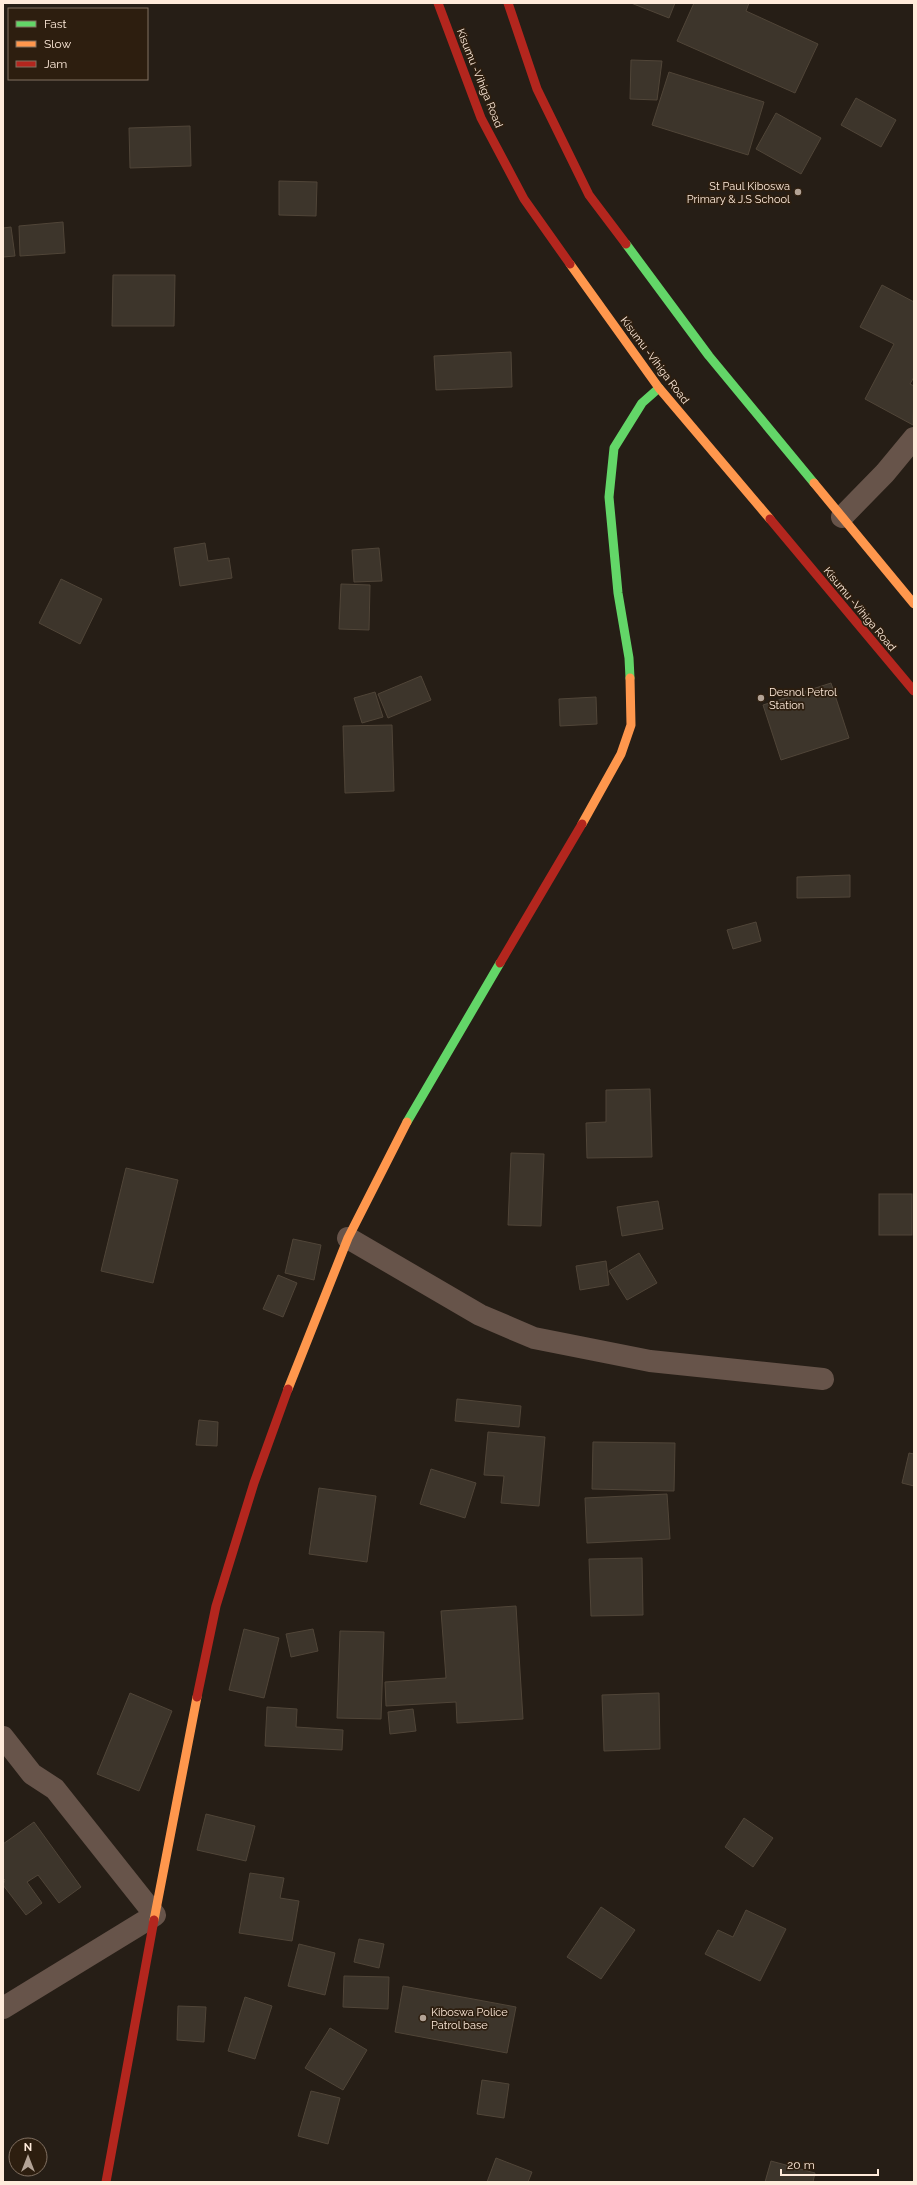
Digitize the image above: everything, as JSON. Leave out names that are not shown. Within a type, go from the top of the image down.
[{"type":"main road","name":"Kisumu -Vihiga Road","points":[[438,3],[481,118],[524,199],[659,388],[914,692]]},
{"type":"main road","points":[[508,3],[537,89],[589,195],[709,356],[914,604]]},
{"type":"main road","points":[[106,2182],[132,2049],[166,1851],[216,1606],[254,1483],[296,1368],[348,1238],[412,1111],[607,782],[629,732],[631,724],[629,658],[618,593],[609,497],[614,448],[642,403],[659,388]]},
{"type":"street","points":[[842,517],[886,473],[914,438]]},
{"type":"street","points":[[348,1238],[480,1315],[534,1338],[650,1361],[823,1378]]},
{"type":"street","points":[[3,1737],[32,1774],[55,1789],[155,1915],[3,2008]]},
{"type":"building","points":[[631,3],[675,3],[669,18]]},
{"type":"building","points":[[694,3],[749,3],[746,11],[818,44],[795,93],[677,41]]},
{"type":"building","points":[[631,60],[662,61],[657,100],[630,99]]},
{"type":"building","points":[[669,72],[764,102],[748,155],[652,125]]},
{"type":"building","points":[[856,98],[896,120],[881,147],[841,125]]},
{"type":"building","points":[[776,113],[821,138],[801,174],[756,149]]},
{"type":"building","points":[[190,126],[191,166],[130,168],[129,128]]},
{"type":"building","points":[[279,181],[317,182],[316,216],[279,215]]},
{"type":"building","points":[[63,222],[65,253],[20,256],[19,226]]},
{"type":"building","points":[[11,227],[15,256],[3,257],[3,228]]},
{"type":"building","points":[[113,275],[175,275],[174,326],[112,326]]},
{"type":"building","points":[[882,285],[914,302],[914,377],[910,384],[914,386],[913,425],[865,399],[894,344],[860,327]]},
{"type":"building","points":[[511,352],[512,387],[436,390],[434,356]]},
{"type":"building","points":[[205,543],[208,561],[229,558],[232,578],[180,586],[174,548]]},
{"type":"building","points":[[379,548],[382,581],[354,582],[352,550]]},
{"type":"building","points":[[61,579],[102,599],[80,644],[39,623]]},
{"type":"building","points":[[341,584],[370,585],[369,630],[339,629]]},
{"type":"building","points":[[421,676],[431,700],[388,718],[378,694]]},
{"type":"building","points":[[831,683],[849,738],[781,760],[763,705]]},
{"type":"building","points":[[375,692],[383,717],[362,723],[354,698]]},
{"type":"building","points":[[596,697],[597,724],[560,726],[559,699]]},
{"type":"building","points":[[392,725],[394,791],[345,793],[343,726]]},
{"type":"building","points":[[850,875],[850,897],[797,898],[797,877]]},
{"type":"building","points":[[756,922],[761,941],[733,949],[727,930]]},
{"type":"building","points":[[650,1089],[652,1157],[587,1158],[586,1123],[606,1122],[606,1090]]},
{"type":"building","points":[[511,1153],[544,1154],[541,1226],[508,1225]]},
{"type":"building","points":[[126,1168],[178,1180],[153,1283],[101,1271]]},
{"type":"building","points":[[879,1194],[912,1194],[912,1235],[879,1235]]},
{"type":"building","points":[[658,1201],[663,1229],[622,1236],[617,1207]]},
{"type":"building","points":[[293,1239],[321,1245],[314,1280],[285,1273]]},
{"type":"building","points":[[639,1253],[657,1283],[627,1300],[609,1271]]},
{"type":"building","points":[[606,1261],[609,1285],[580,1290],[576,1266]]},
{"type":"building","points":[[278,1275],[297,1283],[283,1317],[263,1309]]},
{"type":"building","points":[[457,1399],[521,1406],[519,1427],[455,1421]]},
{"type":"building","points":[[199,1420],[218,1422],[217,1446],[196,1445]]},
{"type":"building","points":[[488,1432],[545,1437],[539,1506],[501,1503],[504,1476],[484,1475]]},
{"type":"building","points":[[593,1442],[675,1443],[674,1491],[592,1489]]},
{"type":"building","points":[[909,1453],[914,1454],[914,1486],[902,1483]]},
{"type":"building","points":[[431,1469],[476,1483],[465,1518],[420,1504]]},
{"type":"building","points":[[319,1488],[376,1496],[367,1562],[309,1554]]},
{"type":"building","points":[[667,1494],[670,1539],[587,1543],[585,1498]]},
{"type":"building","points":[[642,1558],[643,1615],[591,1616],[589,1559]]},
{"type":"building","points":[[516,1606],[523,1719],[457,1723],[456,1702],[386,1706],[385,1682],[446,1678],[441,1611]]},
{"type":"building","points":[[244,1629],[279,1638],[264,1698],[229,1690]]},
{"type":"building","points":[[313,1629],[318,1651],[291,1657],[286,1634]]},
{"type":"building","points":[[340,1631],[384,1632],[381,1719],[337,1718]]},
{"type":"building","points":[[130,1693],[172,1711],[139,1791],[97,1774]]},
{"type":"building","points":[[659,1693],[660,1749],[604,1751],[602,1695]]},
{"type":"building","points":[[267,1707],[297,1709],[296,1727],[343,1730],[342,1750],[265,1746]]},
{"type":"building","points":[[413,1709],[416,1731],[390,1734],[388,1712]]},
{"type":"building","points":[[206,1814],[255,1826],[246,1861],[197,1850]]},
{"type":"building","points":[[744,1818],[773,1838],[753,1867],[725,1847]]},
{"type":"building","points":[[34,1822],[81,1887],[59,1903],[38,1875],[27,1882],[42,1903],[26,1915],[3,1885],[5,1880],[3,1878],[3,1844]]},
{"type":"building","points":[[250,1873],[284,1878],[280,1898],[299,1901],[292,1941],[239,1933]]},
{"type":"building","points":[[601,1907],[635,1930],[601,1979],[567,1957]]},
{"type":"building","points":[[746,1910],[786,1929],[760,1981],[705,1954],[718,1930],[733,1937]]},
{"type":"building","points":[[359,1939],[384,1944],[379,1968],[354,1962]]},
{"type":"building","points":[[299,1944],[335,1953],[325,1995],[288,1986]]},
{"type":"building","points":[[344,1976],[389,1977],[388,2009],[343,2007]]},
{"type":"building","points":[[403,1986],[516,2007],[507,2053],[395,2032]]},
{"type":"building","points":[[245,1997],[272,2006],[255,2059],[228,2051]]},
{"type":"building","points":[[178,2006],[206,2007],[204,2042],[177,2040]]},
{"type":"building","points":[[330,2028],[367,2050],[343,2090],[305,2068]]},
{"type":"building","points":[[482,2080],[509,2084],[504,2118],[477,2114]]},
{"type":"building","points":[[311,2091],[340,2098],[328,2144],[298,2136]]},
{"type":"building","points":[[496,2158],[532,2172],[528,2182],[487,2182]]},
{"type":"building","points":[[771,2161],[815,2173],[813,2182],[765,2182]]},
{"type":"traffic: fast","points":[[626,244],[709,356],[814,483]]},
{"type":"traffic: fast","points":[[630,678],[629,658],[618,593],[609,497],[614,448],[642,403],[659,388]]},
{"type":"traffic: fast","points":[[407,1122],[500,963]]},
{"type":"traffic: slow","points":[[570,264],[659,388],[770,519]]},
{"type":"traffic: slow","points":[[814,483],[914,604]]},
{"type":"traffic: slow","points":[[582,824],[621,754],[631,725],[630,678]]},
{"type":"traffic: slow","points":[[288,1389],[348,1238],[407,1122]]},
{"type":"traffic: slow","points":[[154,1920],[197,1697]]},
{"type":"traffic: jam","points":[[438,3],[481,118],[524,199],[570,264]]},
{"type":"traffic: jam","points":[[508,3],[537,89],[589,195],[626,244]]},
{"type":"traffic: jam","points":[[770,519],[914,691]]},
{"type":"traffic: jam","points":[[500,963],[582,824]]},
{"type":"traffic: jam","points":[[197,1697],[216,1606],[254,1483],[288,1389]]},
{"type":"traffic: jam","points":[[106,2182],[154,1920]]},
{"type":"place","name":"St Paul Kiboswa Primary & J.S School","points":[[798,192]]},
{"type":"place","name":"Desnol Petrol Station","points":[[761,698]]},
{"type":"place","name":"Kiboswa Police Patrol base","points":[[423,2018]]}]
